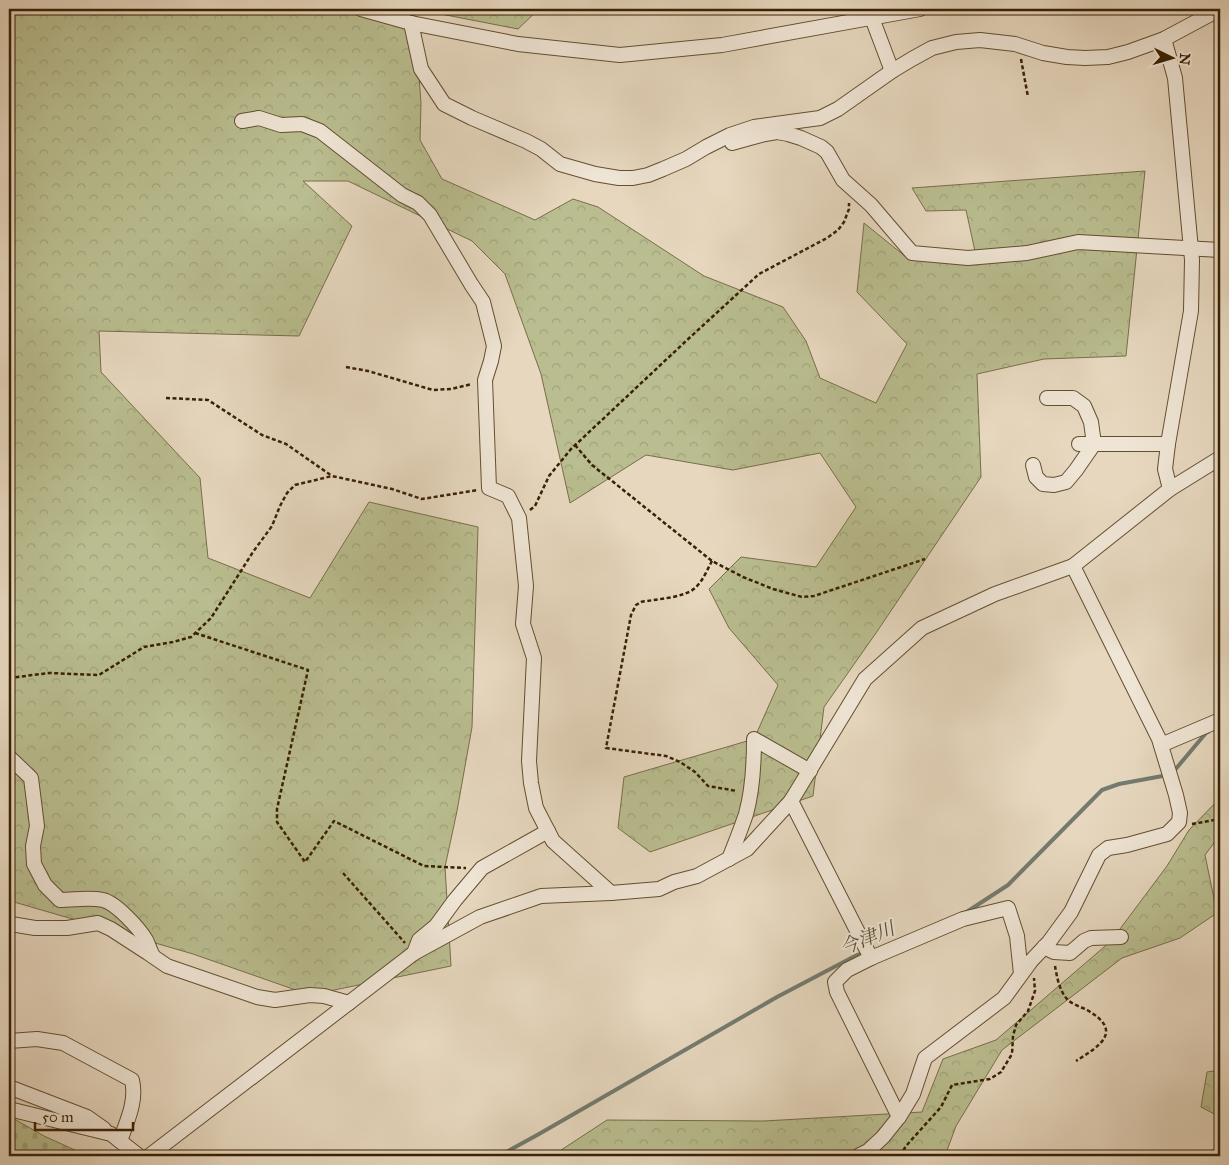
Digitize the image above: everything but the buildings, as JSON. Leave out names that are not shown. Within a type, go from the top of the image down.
[{"type":"street","points":[[361,9],[412,23],[518,44],[620,55],[722,45],[920,9]]},
{"type":"street","points":[[412,23],[421,68],[444,104],[526,141],[541,149],[560,164],[596,174],[619,178],[633,178],[648,175],[686,160],[730,135],[754,127],[820,118],[838,109],[912,58],[932,48],[956,42],[980,40],[1019,46],[1067,57],[1108,57],[1164,39],[1220,9]]},
{"type":"street","points":[[872,18],[892,72]]},
{"type":"street","points":[[1164,39],[1175,78],[1192,260],[1190,311],[1165,470],[1170,489]]},
{"type":"street","points":[[242,121],[259,118],[281,125],[302,124],[320,131],[402,195],[418,203],[430,215],[483,302],[494,346],[485,380],[489,488],[508,496],[519,518],[526,586],[523,624],[534,658],[529,761],[530,782],[536,808],[553,841],[611,893]]},
{"type":"street","points":[[706,147],[777,132],[801,138],[821,147],[827,152],[844,180],[871,205],[912,253],[968,258],[1027,253],[1078,242],[1220,250]]},
{"type":"street","points":[[1033,465],[1036,477],[1043,484],[1054,485],[1066,482],[1094,444],[1091,422],[1084,406],[1073,398],[1048,398]]},
{"type":"street","points":[[1079,444],[1168,444]]},
{"type":"street","points":[[149,1156],[414,953],[480,918],[540,896],[660,889],[674,882],[698,876],[747,849],[791,801],[865,679],[922,628],[995,594],[1073,566],[1170,489],[1220,458]]},
{"type":"street","points":[[858,1156],[868,1151],[883,1137],[899,1117],[913,1094],[925,1058],[1004,998],[1034,957],[1049,949],[1071,912],[1099,855],[1108,848],[1127,846],[1167,834],[1179,822],[1180,813],[1176,795],[1159,739],[1073,566]]},
{"type":"street","points":[[1161,745],[1220,720]]},
{"type":"street","points":[[729,859],[750,797],[753,776],[754,739],[810,770]]},
{"type":"street","points":[[9,757],[31,778],[36,826],[33,846],[34,864],[45,885],[60,900],[85,898],[106,901],[125,914],[146,940],[152,955]]},
{"type":"street","points":[[791,801],[871,958]]},
{"type":"street","points":[[414,953],[419,940],[436,926],[482,868],[548,832]]},
{"type":"street","points":[[899,1117],[837,992],[835,982],[847,970],[871,958],[963,919],[1008,908],[1017,936],[1021,974]]},
{"type":"street","points":[[9,922],[27,927],[43,928],[67,928],[98,924],[112,929],[167,966],[257,997],[275,1000],[310,995],[324,996],[349,1003]]},
{"type":"street","points":[[1049,949],[1070,953],[1084,941],[1091,938],[1121,937]]},
{"type":"street","points":[[9,1041],[36,1039],[63,1043],[132,1080],[134,1089],[133,1104],[115,1137]]},
{"type":"street","points":[[9,1087],[87,1117],[140,1156]]},
{"type":"street","points":[[9,1110],[115,1137]]},
{"type":"path","points":[[1019,46],[1028,97]]},
{"type":"path","points":[[519,518],[536,506],[549,476],[576,445],[759,274],[827,238],[838,230],[844,222],[849,209],[852,187]]},
{"type":"path","points":[[346,367],[375,372],[433,390],[468,386],[485,380]]},
{"type":"path","points":[[166,398],[208,400],[262,435],[286,444],[332,476],[392,489],[422,499],[489,488]]},
{"type":"path","points":[[576,445],[592,465],[712,560],[743,577],[772,589],[802,597],[814,596],[925,559]]},
{"type":"path","points":[[9,678],[49,674],[99,675],[144,647],[191,637],[211,618],[272,526],[287,493],[295,485],[332,476]]},
{"type":"path","points":[[712,560],[694,589],[682,595],[641,602],[636,605],[631,615],[606,748],[666,756],[696,772],[708,786],[739,791],[750,797]]},
{"type":"path","points":[[195,633],[308,670],[276,809],[277,822],[305,862],[334,821],[424,866],[482,868]]},
{"type":"path","points":[[1173,828],[1220,818]]},
{"type":"path","points":[[343,873],[414,953]]},
{"type":"path","points":[[1049,949],[1061,990],[1068,1000],[1100,1018],[1107,1032],[1101,1043],[1076,1061]]},
{"type":"path","points":[[900,1156],[906,1146],[941,1107],[952,1085],[990,1079],[1001,1072],[1012,1054],[1016,1025],[1028,1011],[1035,991],[1034,957]]},
{"type":"green space","points":[[9,9],[414,9],[421,103],[420,140],[442,179],[535,220],[573,199],[598,207],[704,276],[783,307],[806,341],[820,378],[876,403],[907,344],[857,292],[864,223],[906,257],[978,265],[966,210],[926,211],[912,188],[1145,171],[1126,356],[1044,359],[977,374],[981,477],[824,707],[813,796],[650,852],[618,828],[624,777],[754,739],[778,685],[729,628],[709,589],[741,557],[816,567],[856,507],[820,453],[733,470],[646,455],[570,503],[541,374],[505,274],[472,241],[348,181],[303,181],[352,226],[299,336],[99,331],[101,372],[200,478],[208,558],[310,598],[369,502],[478,527],[472,727],[445,867],[451,966],[310,995],[193,954],[14,902],[9,898]]},
{"type":"green space","points":[[415,9],[539,9],[518,29]]},
{"type":"green space","points":[[1220,798],[1220,835],[1205,855],[1217,913],[1180,938],[1122,958],[1002,1050],[956,1126],[945,1156],[552,1156],[607,1120],[764,1121],[922,1112],[943,1059],[996,1040],[1111,941],[1167,866],[1189,830]]},
{"type":"green space","points":[[1220,1070],[1220,1117],[1201,1107],[1207,1072]]},
{"type":"green space","points":[[9,1116],[44,1136],[88,1156],[9,1156]]},
{"type":"waterway","name":"今津川","points":[[1174,771],[1208,732]]},
{"type":"waterway","name":"今津川","points":[[965,913],[1008,885],[1102,790],[1119,784],[1168,775]]},
{"type":"waterway","name":"今津川","points":[[499,1156],[777,997],[866,952]]}]
